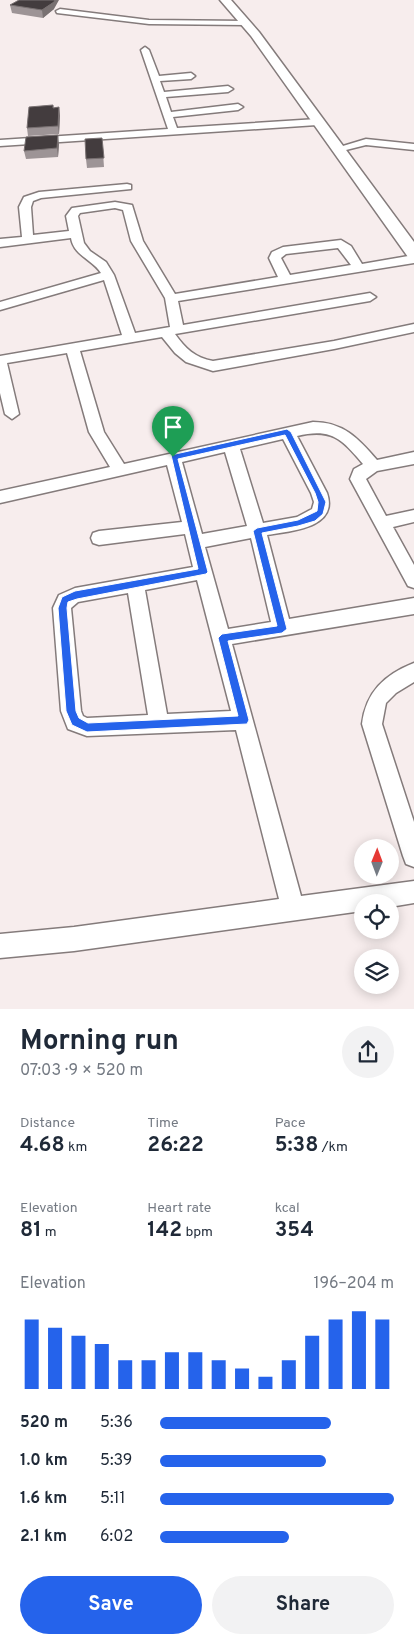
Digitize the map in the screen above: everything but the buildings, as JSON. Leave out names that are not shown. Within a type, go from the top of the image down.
[{"type":"street","points":[[225,0],[246,23],[414,253]]},
{"type":"street","points":[[60,11],[149,22],[246,23]]},
{"type":"street","points":[[145,50],[173,130]]},
{"type":"street","points":[[154,75],[191,76],[201,92]]},
{"type":"street","points":[[161,96],[228,90]]},
{"type":"street","points":[[168,115],[238,107]]},
{"type":"street","points":[[217,110],[225,127]]},
{"type":"street","points":[[0,143],[173,130],[317,122]]},
{"type":"street","points":[[338,149],[366,142],[414,147]]},
{"type":"street","points":[[28,240],[26,207],[28,199],[39,195],[127,187]]},
{"type":"street","points":[[130,338],[108,275],[102,265],[80,248],[74,234],[72,216],[76,210],[115,205],[128,207],[137,241],[170,298],[172,331],[187,359],[200,364],[213,366],[324,347],[414,328]]},
{"type":"street","points":[[0,243],[74,234]]},
{"type":"street","points":[[286,280],[275,258],[282,251],[341,244],[347,249],[359,268]]},
{"type":"street","points":[[170,298],[414,259]]},
{"type":"street","points":[[0,306],[108,275]]},
{"type":"street","points":[[12,414],[0,361],[72,347],[370,297]]},
{"type":"street","points":[[72,347],[97,432],[118,469]]},
{"type":"street","points":[[0,497],[312,427],[335,428],[351,440],[373,466]]},
{"type":"street","points":[[99,538],[257,531],[298,523],[312,518],[320,512],[322,502],[287,432]]},
{"type":"street","points":[[231,445],[257,531],[282,629]]},
{"type":"street","points":[[173,457],[293,908]]},
{"type":"street","points":[[414,458],[373,466],[360,473],[358,479],[414,581]]},
{"type":"street","points":[[382,523],[414,516]]},
{"type":"street","points":[[203,572],[75,595],[65,600],[62,608],[71,711],[76,722],[87,727],[244,720]]},
{"type":"street","points":[[135,584],[159,724]]},
{"type":"street","points":[[222,638],[414,606]]},
{"type":"street","points":[[414,672],[391,685],[380,694],[373,706],[372,724],[414,856]]},
{"type":"street","points":[[0,946],[74,939],[414,892]]},
{"type":"route","points":[[287,432],[319,493],[322,502],[320,512],[312,518],[298,523],[257,531],[282,629],[222,638],[244,720],[87,727],[76,722],[71,711],[62,608],[65,600],[75,595],[203,572],[173,457],[287,432]]}]
